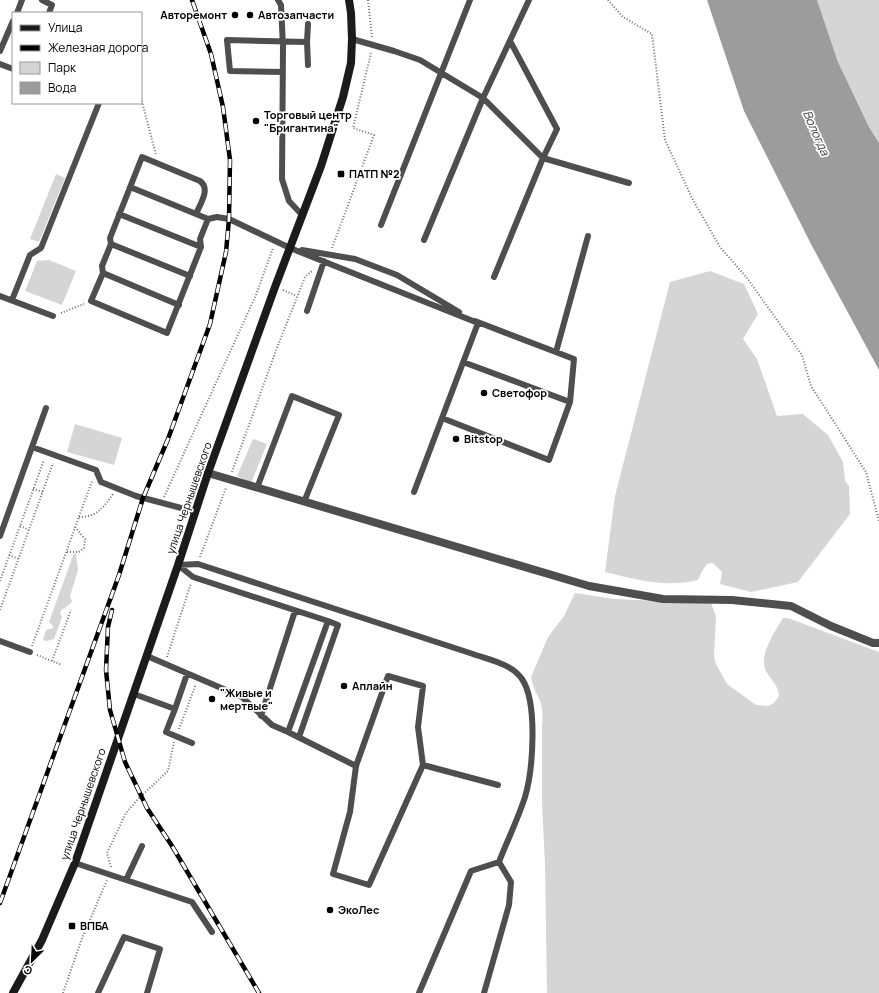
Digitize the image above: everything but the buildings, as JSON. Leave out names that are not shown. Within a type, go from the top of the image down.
[{"type":"main road","name":"улица Чернышевского","points":[[13,993],[42,940],[75,863],[208,474],[321,166],[343,98],[351,63],[352,38],[349,0]]},
{"type":"street","points":[[208,474],[589,586],[663,599],[732,600],[791,606],[831,626],[873,643],[879,643]]},
{"type":"lane","points":[[16,12],[22,0]]},
{"type":"lane","points":[[42,0],[52,5],[48,12]]},
{"type":"lane","points":[[278,0],[281,4],[283,42],[282,179],[289,201],[303,216]]},
{"type":"lane","points":[[381,225],[470,0]]},
{"type":"lane","points":[[424,240],[484,98],[529,0]]},
{"type":"lane","points":[[0,51],[12,23]]},
{"type":"lane","points":[[308,24],[308,65]]},
{"type":"lane","points":[[352,38],[420,60],[484,98],[543,158],[629,183]]},
{"type":"lane","points":[[283,72],[230,71],[227,40],[307,42]]},
{"type":"lane","points":[[494,277],[543,158],[557,130],[510,41]]},
{"type":"lane","points":[[0,64],[12,69]]},
{"type":"lane","points":[[12,300],[30,255],[41,248],[99,104]]},
{"type":"lane","points":[[196,214],[205,192],[206,187],[204,184],[142,157],[110,238],[111,244],[102,266],[103,273],[91,301],[167,333],[201,247],[200,240],[208,219]]},
{"type":"lane","points":[[130,187],[208,219],[217,217],[229,219],[290,248],[478,323],[574,359],[570,402],[549,460],[442,418]]},
{"type":"lane","points":[[119,214],[201,247]]},
{"type":"lane","points":[[556,352],[588,236]]},
{"type":"lane","points":[[111,244],[190,276]]},
{"type":"lane","points":[[290,248],[354,259],[397,275],[478,323]]},
{"type":"lane","points":[[307,311],[323,261]]},
{"type":"lane","points":[[103,273],[179,305]]},
{"type":"lane","points":[[0,296],[53,316]]},
{"type":"lane","points":[[414,492],[478,323]]},
{"type":"lane","points":[[463,362],[570,402]]},
{"type":"lane","points":[[257,488],[292,396],[339,415],[304,502]]},
{"type":"lane","points":[[0,536],[46,408]]},
{"type":"lane","points":[[32,447],[96,470],[101,482],[136,496],[196,512]]},
{"type":"lane","points":[[178,565],[198,564],[510,667],[522,679],[528,694],[533,746],[525,796],[499,862]]},
{"type":"lane","points":[[178,565],[193,577],[338,625],[299,737]]},
{"type":"lane","points":[[262,716],[295,611]]},
{"type":"lane","points":[[288,732],[328,621]]},
{"type":"lane","points":[[0,641],[30,652]]},
{"type":"lane","points":[[146,656],[187,675],[242,697],[272,726],[299,737],[356,766]]},
{"type":"lane","points":[[187,675],[166,732],[192,742]]},
{"type":"lane","points":[[388,676],[424,686],[418,727],[423,765],[369,885],[333,874],[350,812],[356,766],[388,676]]},
{"type":"lane","points":[[134,694],[175,709]]},
{"type":"lane","points":[[423,765],[498,785]]},
{"type":"lane","points":[[126,880],[142,846]]},
{"type":"lane","points":[[419,993],[471,871],[499,862]]},
{"type":"lane","points":[[484,993],[509,905],[511,882],[499,862]]},
{"type":"lane","points":[[75,863],[192,902],[212,932]]},
{"type":"lane","points":[[98,993],[124,937],[160,949],[147,993]]},
{"type":"path","points":[[327,254],[331,249],[374,135],[353,128],[373,44],[368,0]]},
{"type":"path","points":[[608,0],[623,17],[652,34],[665,140],[674,160],[692,198],[720,247],[747,278],[802,355],[811,386],[866,472],[879,521]]},
{"type":"path","points":[[142,102],[158,164]]},
{"type":"path","points":[[161,502],[256,295],[275,241]]},
{"type":"path","points":[[198,564],[275,353],[305,277],[323,261]]},
{"type":"path","points":[[53,316],[91,301]]},
{"type":"path","points":[[0,581],[46,452]]},
{"type":"path","points":[[0,609],[56,456]]},
{"type":"path","points":[[62,665],[30,652],[96,470]]},
{"type":"path","points":[[33,488],[43,492]]},
{"type":"path","points":[[79,517],[93,515],[99,511],[117,488]]},
{"type":"path","points":[[20,526],[29,530]]},
{"type":"path","points":[[66,552],[79,552],[84,548],[85,539],[75,527]]},
{"type":"path","points":[[9,555],[19,559]]},
{"type":"path","points":[[165,664],[193,577]]},
{"type":"path","points":[[52,661],[71,610]]},
{"type":"path","points":[[63,993],[81,941],[112,868],[107,853],[113,840],[126,813],[138,798],[168,771],[176,736],[196,682],[187,675]]},
{"type":"green space","points":[[817,0],[879,0],[879,143],[869,127],[838,62]]},
{"type":"green space","points":[[56,174],[65,178],[39,242],[30,239]]},
{"type":"green space","points":[[49,260],[76,271],[62,305],[25,291],[37,261]]},
{"type":"green space","points":[[710,271],[744,284],[758,314],[743,339],[757,359],[777,416],[803,414],[828,435],[843,462],[845,481],[849,486],[850,514],[798,582],[751,592],[720,584],[722,572],[713,563],[707,564],[698,580],[674,583],[652,582],[605,572],[615,496],[670,282]]},
{"type":"green space","points":[[75,424],[122,438],[114,465],[67,452]]},
{"type":"green space","points":[[253,439],[267,444],[251,483],[237,476]]},
{"type":"green space","points":[[74,553],[76,554],[78,570],[70,596],[72,602],[62,609],[60,613],[62,617],[54,639],[47,641],[43,640],[46,630],[53,628],[49,622]]},
{"type":"green space","points":[[575,593],[614,599],[711,603],[716,616],[714,657],[716,664],[727,684],[756,705],[768,706],[774,703],[779,696],[776,686],[766,671],[764,659],[768,644],[783,618],[788,618],[879,652],[879,993],[547,993],[545,864],[542,803],[542,714],[541,704],[533,686],[531,677],[548,637],[564,616]]},
{"type":"water","name":"Вологда","points":[[707,0],[817,0],[838,62],[869,127],[879,143],[879,370],[812,246],[744,111]]},
{"type":"railway","points":[[0,903],[119,575],[143,498],[168,439],[210,324],[226,252],[229,219],[230,160],[223,107],[211,54],[192,0]]},
{"type":"railway","points":[[112,610],[108,627],[106,670],[110,710],[125,762],[147,808],[172,846],[259,993]]},
{"type":"place","name":"Авторемонт","points":[[235,15]]},
{"type":"place","name":"Автозапчасти","points":[[250,15]]},
{"type":"place","name":"Торговый центр \"Бригантина\"","points":[[256,121]]},
{"type":"place","name":"ПАТП №2","points":[[341,174]]},
{"type":"place","name":"Светофор","points":[[484,393]]},
{"type":"place","name":"Bitstop","points":[[456,439]]},
{"type":"place","name":"Аплайн","points":[[344,686]]},
{"type":"place","name":"\"Живые и мертвые\"","points":[[212,699]]},
{"type":"place","name":"ЭкоЛес","points":[[330,910]]},
{"type":"place","name":"ВПБА","points":[[72,926]]}]
